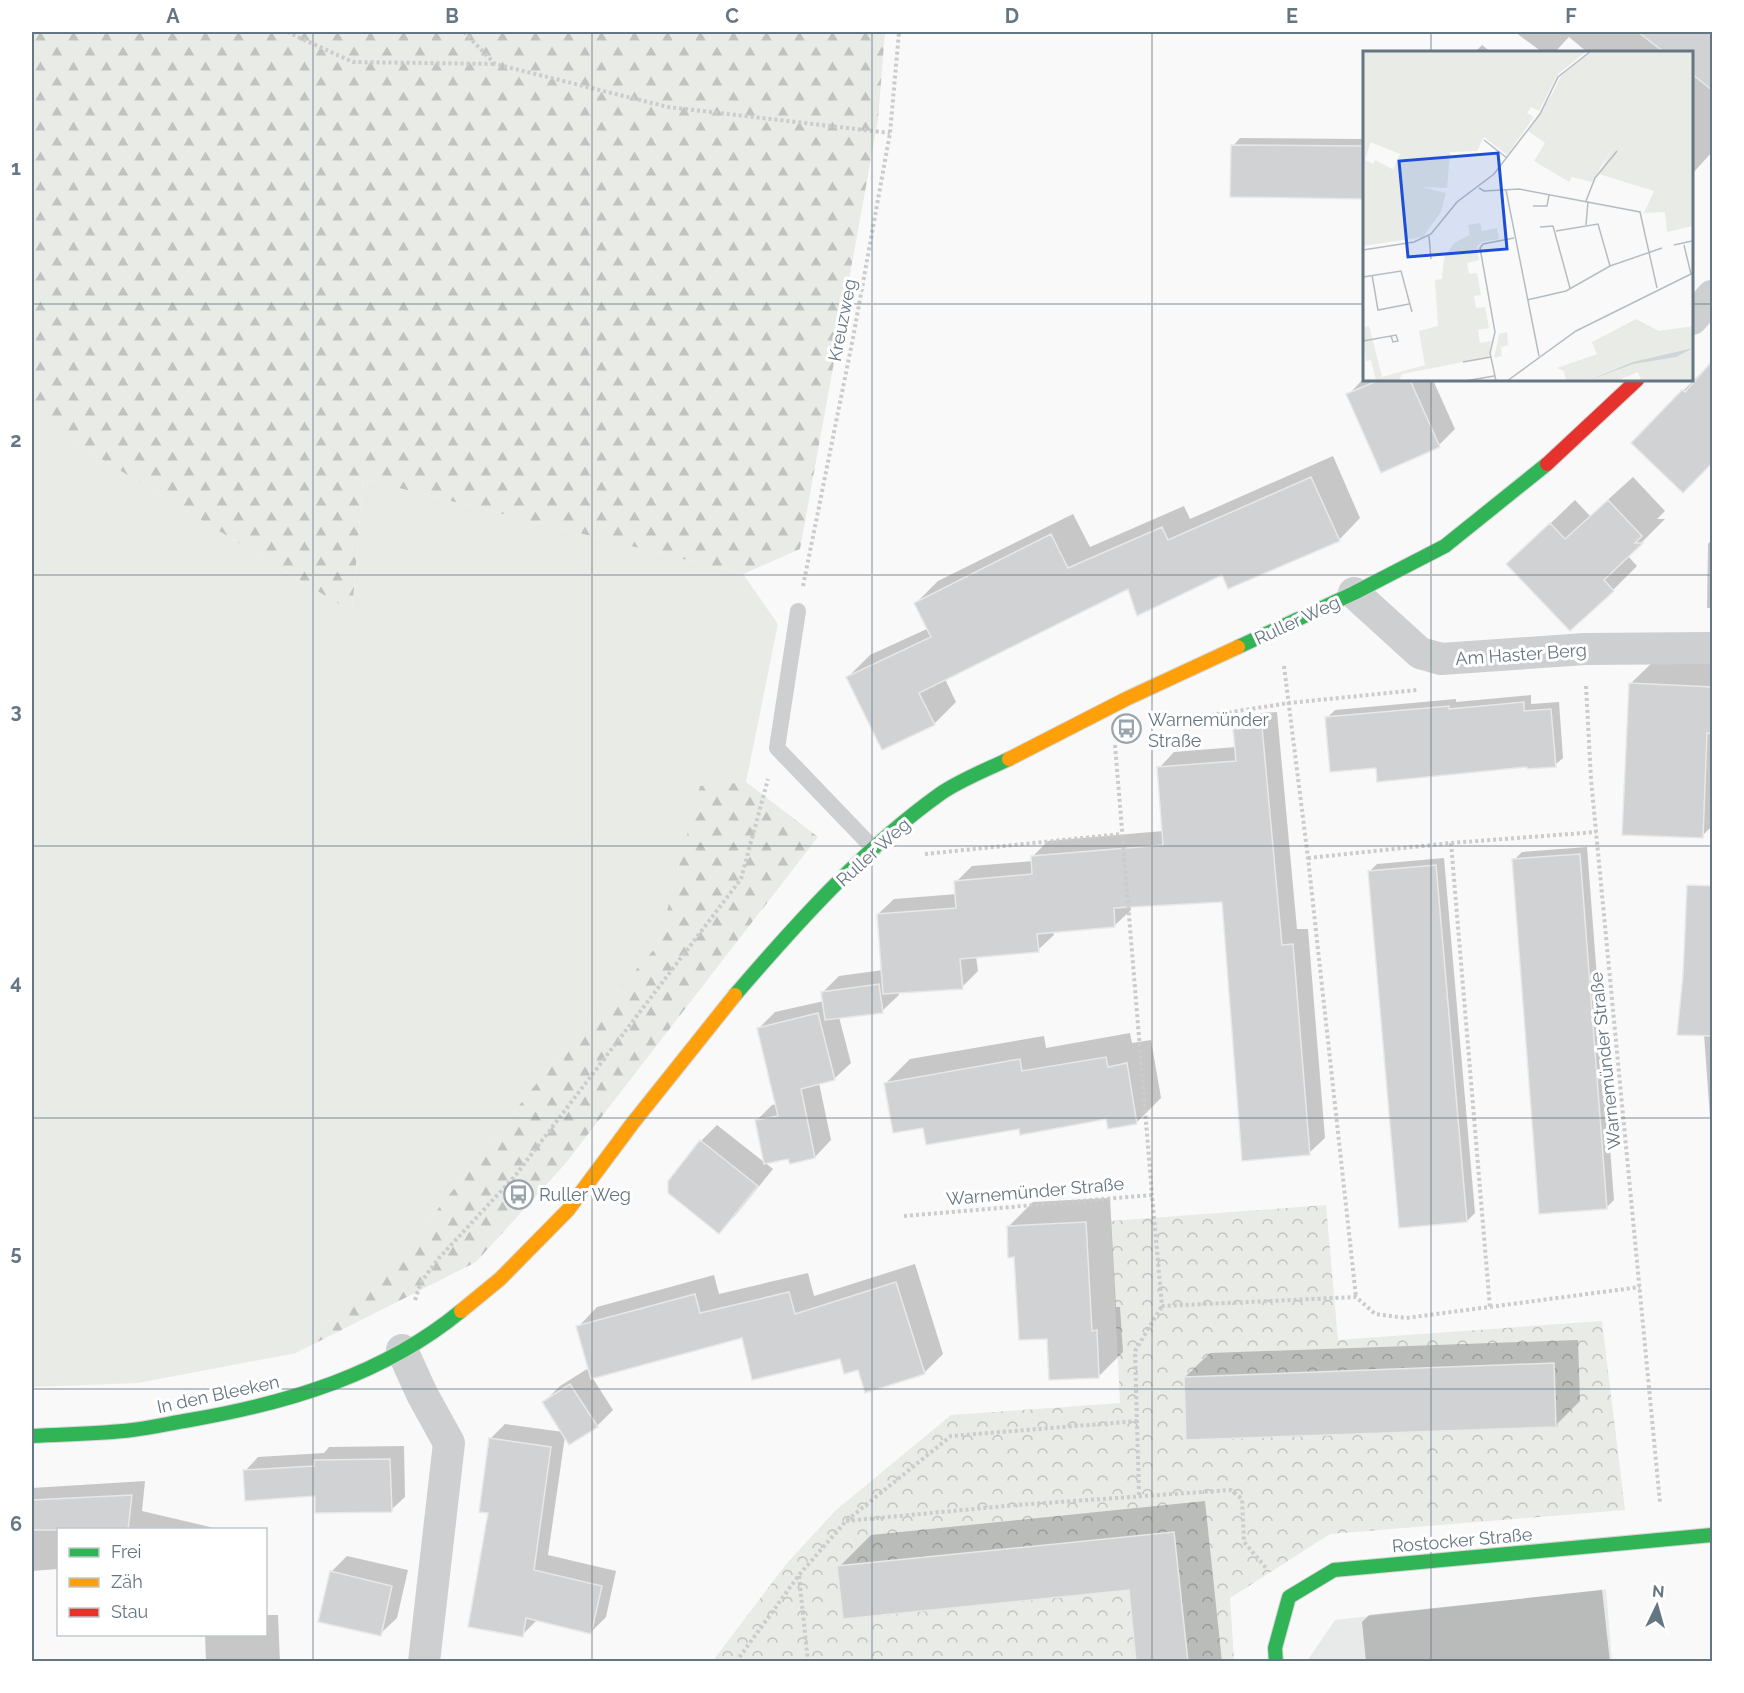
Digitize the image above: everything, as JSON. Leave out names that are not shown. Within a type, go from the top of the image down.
[{"type":"street","points":[[1693,318],[1713,296]]},
{"type":"street","name":"Ruller Weg","points":[[413,1345],[445,1324],[500,1279],[568,1210],[632,1124],[753,973],[793,927],[874,849],[941,793],[1100,713],[1354,593],[1445,546],[1560,454],[1636,381]]},
{"type":"street","name":"Am Haster Berg","points":[[1354,593],[1420,653],[1442,659],[1585,649],[1713,648]]},
{"type":"street","points":[[413,1345],[422,1394],[449,1443],[424,1662]]},
{"type":"street","name":"In den Bleeken","points":[[32,1436],[132,1430],[267,1405],[332,1385],[364,1372],[413,1345]]},
{"type":"street","name":"Rostocker Straße","points":[[1289,1597],[1334,1570],[1713,1535]]},
{"type":"street","points":[[1276,1662],[1275,1648],[1289,1597]]},
{"type":"lane","points":[[798,611],[777,748],[874,849]]},
{"type":"path","points":[[287,32],[353,62],[495,64],[668,107],[890,133]]},
{"type":"path","points":[[464,32],[495,64]]},
{"type":"path","name":"Kreuzweg","points":[[798,611],[853,338],[890,133],[899,32]]},
{"type":"path","points":[[1267,634],[1284,664],[1308,858],[1356,1297],[1375,1314],[1406,1318],[1640,1287]]},
{"type":"path","name":"Warnemünder Straße","points":[[1585,649],[1591,779],[1664,1540]]},
{"type":"path","points":[[1199,717],[1288,703],[1416,691],[1442,659]]},
{"type":"path","points":[[1100,713],[1114,743],[1152,1195]]},
{"type":"path","points":[[413,1345],[415,1297],[421,1282],[438,1258],[515,1176],[741,879],[777,748]]},
{"type":"path","points":[[1308,858],[1451,843],[1596,832]]},
{"type":"path","points":[[874,849],[908,856],[1122,834]]},
{"type":"path","points":[[1451,843],[1490,1308]]},
{"type":"path","name":"Warnemünder Straße","points":[[904,1216],[1152,1195],[1162,1306]]},
{"type":"path","points":[[1139,1495],[1135,1351],[1162,1306],[1356,1297]]},
{"type":"path","points":[[736,1662],[799,1575],[846,1521],[951,1436],[1138,1421]]},
{"type":"path","points":[[846,1521],[1139,1495],[1231,1490],[1242,1499],[1244,1542],[1289,1597]]},
{"type":"path","points":[[799,1575],[808,1662]]},
{"type":"shaded area","points":[[1606,1589],[1612,1661],[1307,1661],[1335,1620]]},
{"type":"green space","points":[[32,32],[885,32],[878,120],[800,549],[743,574],[363,479],[352,612],[57,432],[32,415]]},
{"type":"green space","points":[[32,415],[352,612],[363,479],[743,574],[778,624],[746,782],[700,787],[658,945],[547,1070],[416,1237],[296,1353],[138,1383],[32,1387]]},
{"type":"green space","points":[[746,782],[818,837],[565,1164],[476,1262],[296,1353],[416,1237],[547,1070],[658,945],[700,786]]},
{"type":"green space","points":[[1326,1205],[1338,1340],[1602,1321],[1625,1510],[1330,1534],[1230,1598],[1234,1661],[712,1662],[787,1563],[836,1510],[951,1415],[1120,1403],[1111,1221]]},
{"type":"building","points":[[1638,32],[1713,32],[1713,91],[1693,75],[1693,51],[1663,51]]},
{"type":"building","points":[[1231,145],[1363,146],[1363,199],[1230,197]]},
{"type":"building","points":[[1713,360],[1713,462],[1683,493],[1631,443],[1682,390],[1685,392]]},
{"type":"building","points":[[1377,381],[1410,381],[1440,447],[1381,473],[1346,394]]},
{"type":"building","points":[[1311,477],[1340,541],[1228,589],[1222,575],[1137,616],[1128,589],[919,693],[935,725],[882,750],[846,677],[931,637],[914,603],[1051,534],[1068,568],[1162,527],[1168,540]]},
{"type":"building","points":[[1608,500],[1642,536],[1635,543],[1643,543],[1604,580],[1614,591],[1570,631],[1506,564],[1550,523],[1565,539]]},
{"type":"building","points":[[1629,683],[1713,687],[1713,734],[1707,733],[1703,838],[1622,835]]},
{"type":"building","points":[[1524,702],[1524,711],[1551,709],[1556,767],[1527,769],[1527,767],[1377,782],[1376,768],[1330,772],[1325,717]]},
{"type":"building","points":[[1262,727],[1282,945],[1293,944],[1310,1155],[1242,1161],[1222,902],[1114,908],[1115,927],[1037,934],[1039,952],[960,959],[963,989],[883,994],[877,914],[956,908],[954,881],[1032,874],[1031,856],[1163,845],[1157,767],[1236,761],[1233,729]]},
{"type":"building","points":[[1580,854],[1607,1209],[1539,1214],[1512,859]]},
{"type":"building","points":[[1436,865],[1467,1222],[1399,1228],[1368,871]]},
{"type":"building","points":[[1687,885],[1713,886],[1713,1036],[1677,1035],[1683,975]]},
{"type":"building","points":[[879,984],[883,1013],[825,1020],[821,992]]},
{"type":"building","points":[[818,1013],[835,1080],[801,1089],[815,1158],[790,1164],[788,1159],[764,1164],[755,1120],[778,1116],[757,1028]]},
{"type":"building","points":[[1106,1057],[1108,1067],[1127,1063],[1137,1124],[1108,1129],[1106,1119],[1020,1135],[1019,1129],[926,1145],[923,1128],[893,1133],[884,1083],[1020,1059],[1022,1071]]},
{"type":"building","points":[[700,1140],[758,1186],[719,1234],[668,1193],[668,1181]]},
{"type":"building","points":[[1086,1222],[1092,1331],[1097,1330],[1099,1378],[1049,1380],[1047,1339],[1019,1340],[1014,1257],[1008,1258],[1007,1226]]},
{"type":"building","points":[[896,1282],[925,1374],[865,1393],[858,1370],[844,1374],[840,1359],[752,1380],[742,1338],[591,1379],[576,1326],[695,1294],[700,1313],[789,1292],[795,1314]]},
{"type":"building","points":[[1554,1363],[1556,1427],[1186,1440],[1184,1377]]},
{"type":"building","points":[[570,1384],[598,1427],[569,1445],[542,1402]]},
{"type":"building","points":[[489,1438],[551,1447],[534,1570],[602,1586],[591,1634],[526,1618],[523,1637],[468,1627],[488,1513],[479,1512]]},
{"type":"building","points":[[390,1459],[392,1512],[315,1513],[315,1496],[245,1501],[243,1470],[314,1466],[314,1460]]},
{"type":"building","points":[[132,1495],[128,1528],[32,1530],[32,1500]]},
{"type":"building","points":[[1174,1532],[1188,1662],[1136,1662],[1129,1590],[843,1619],[837,1566]]},
{"type":"building","points":[[330,1571],[392,1586],[381,1636],[318,1622]]},
{"type":"traffic: fast","points":[[1238,647],[1354,593],[1445,546],[1547,464]]},
{"type":"traffic: fast","points":[[735,995],[806,915],[884,839],[940,794],[1009,759]]},
{"type":"traffic: fast","points":[[32,1436],[146,1428],[227,1413],[298,1395],[333,1383],[400,1353],[461,1311]]},
{"type":"traffic: fast","points":[[1276,1662],[1275,1648],[1289,1597],[1334,1570],[1712,1535]]},
{"type":"traffic: slow","points":[[1009,759],[1126,699],[1238,647]]},
{"type":"traffic: slow","points":[[461,1311],[500,1279],[568,1210],[632,1124],[735,995]]},
{"type":"traffic: jam","points":[[1547,464],[1636,381]]},
{"type":"place","name":"Warnemünder Straße","points":[[1127,729]]},
{"type":"place","name":"Ruller Weg","points":[[518,1194]]}]
